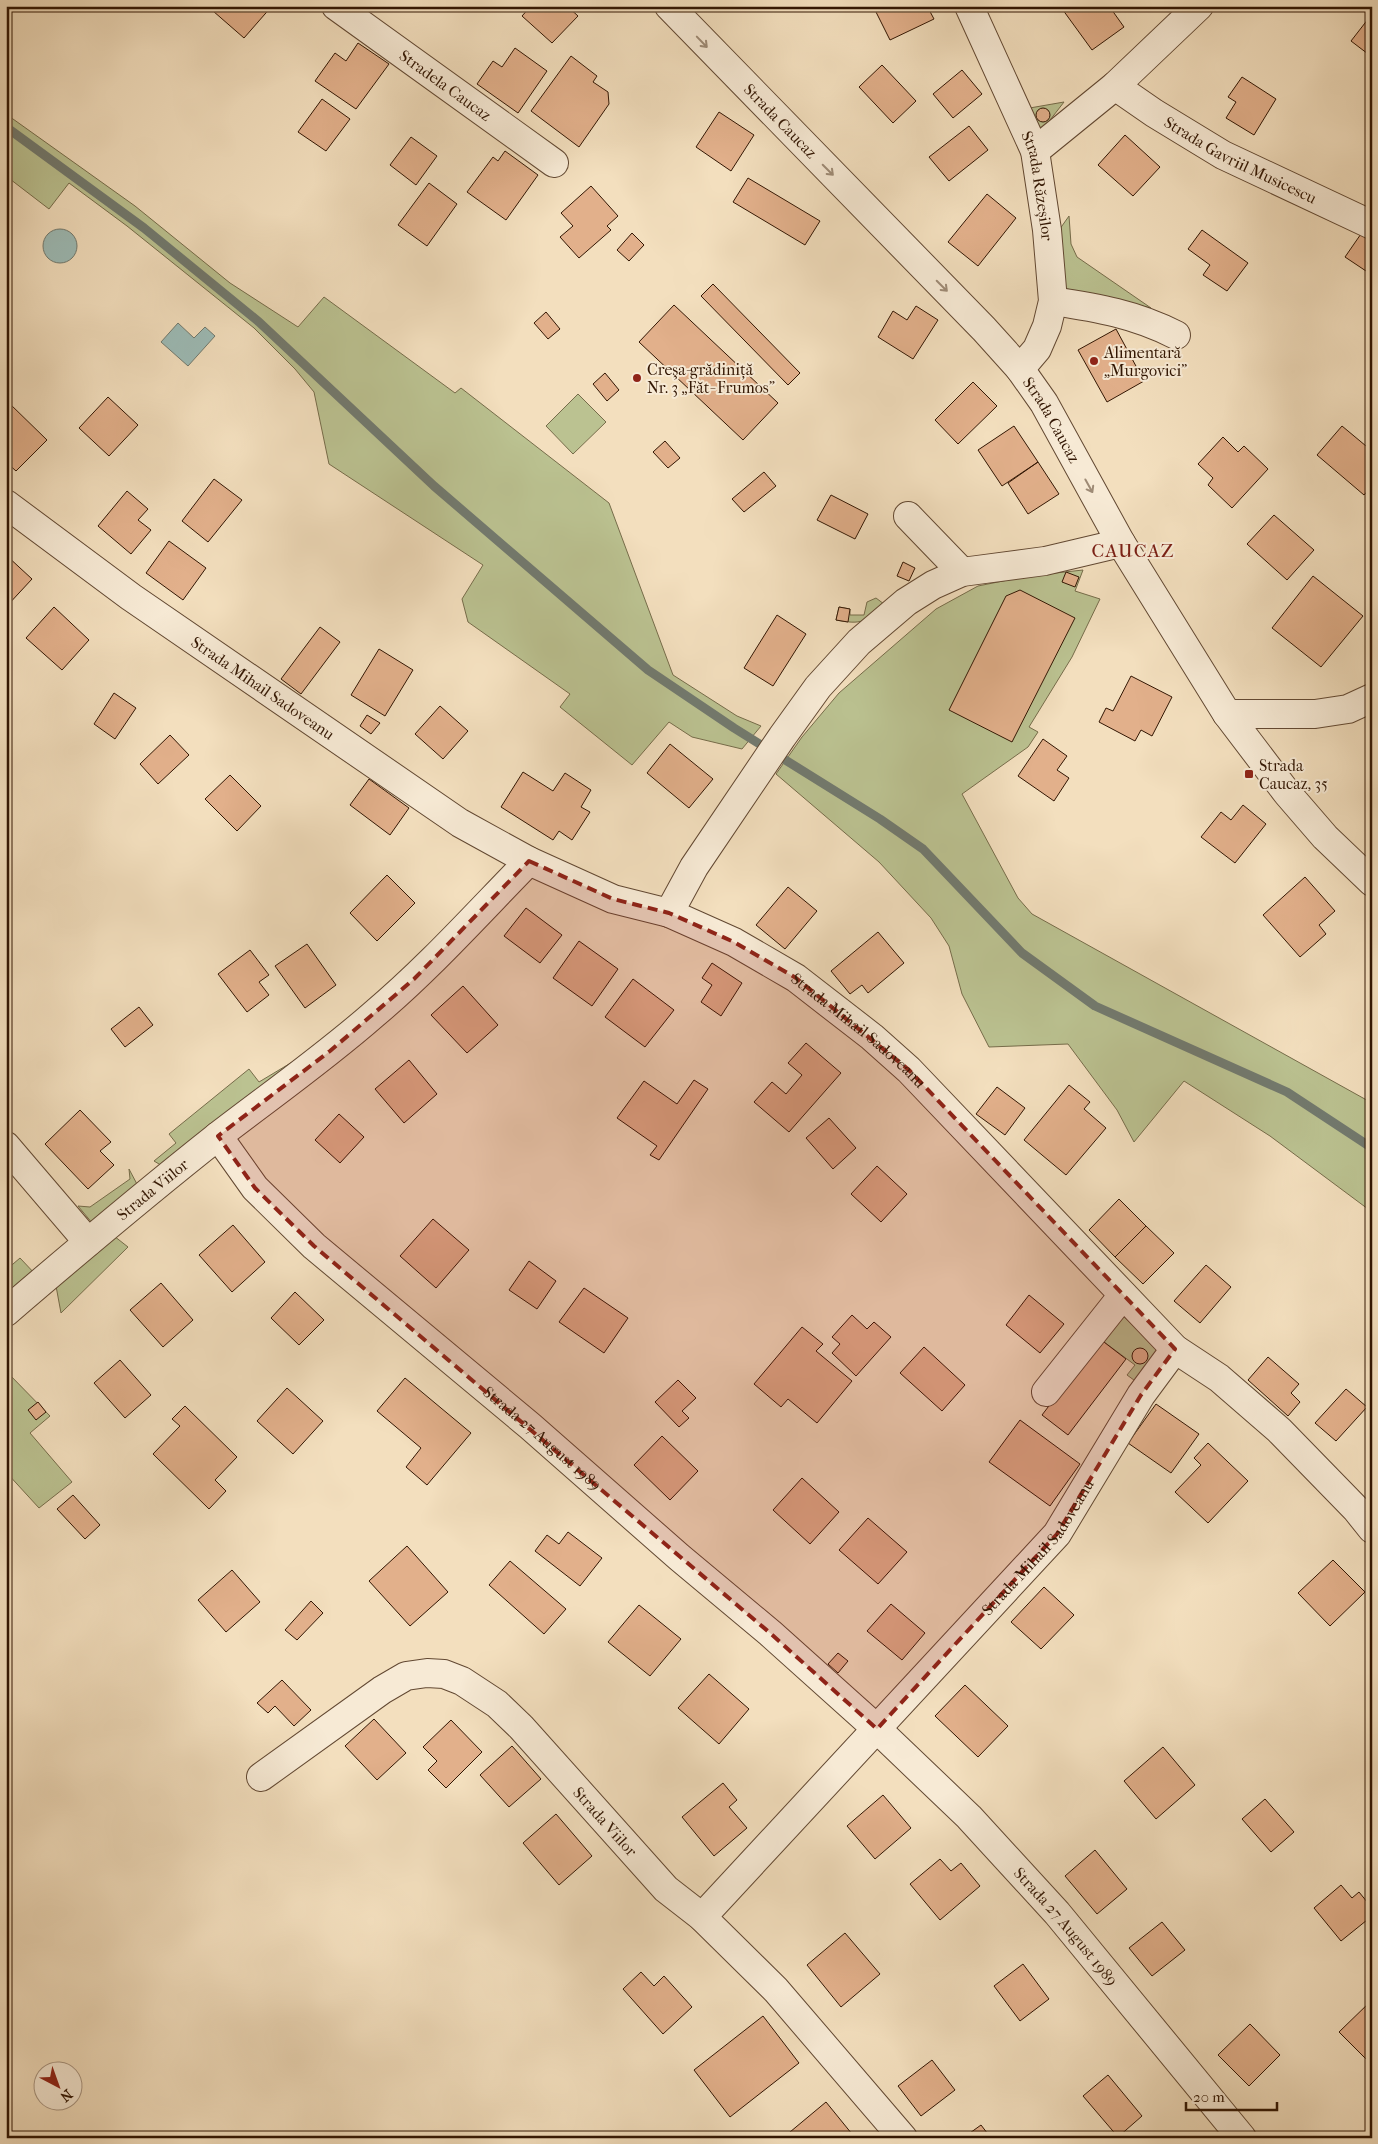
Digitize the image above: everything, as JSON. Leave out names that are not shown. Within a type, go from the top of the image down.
[{"type":"street","name":"Stradela Caucaz","points":[[336,6],[554,162]]},
{"type":"street","name":"Strada Caucaz","points":[[669,6],[984,329],[1020,369],[1044,403],[1121,543],[1226,714],[1287,793],[1325,837],[1372,882]]},
{"type":"street","name":"Strada Răzeșilor","points":[[969,6],[1035,151],[1047,230],[1052,301],[1047,326],[1040,341],[1020,369]]},
{"type":"street","points":[[1035,151],[1115,86],[1199,6]]},
{"type":"street","name":"Strada Gavriil Musicescu","points":[[1115,86],[1154,113],[1223,155],[1372,225]]},
{"type":"street","points":[[1052,301],[1105,309],[1135,316],[1176,335]]},
{"type":"street","name":"Strada Mihail Sadoveanu","points":[[6,504],[131,597],[468,828],[529,861],[613,899],[669,913],[734,942],[796,978],[872,1037],[910,1070],[1175,1349],[1219,1378],[1279,1430],[1356,1509],[1372,1529]]},
{"type":"street","points":[[908,516],[962,572]]},
{"type":"street","points":[[669,913],[694,867],[818,687],[859,642],[906,602],[962,572],[1045,560],[1121,543]]},
{"type":"street","points":[[1226,714],[1315,714],[1348,709],[1372,698]]},
{"type":"street","points":[[218,1136],[330,1052],[414,979],[529,861]]},
{"type":"street","name":"Strada Viilor","points":[[6,1312],[218,1136]]},
{"type":"street","name":"Strada 27 August 1989","points":[[218,1136],[255,1188],[314,1246],[522,1420],[679,1557],[770,1632],[877,1729],[969,1817],[1057,1913],[1242,2138]]},
{"type":"street","points":[[6,1146],[88,1242]]},
{"type":"street","points":[[1046,1392],[1123,1295]]},
{"type":"street","name":"Strada Mihail Sadoveanu","points":[[877,1729],[1057,1534],[1141,1395],[1175,1349]]},
{"type":"street","name":"Strada Viilor","points":[[262,1777],[382,1690],[406,1676],[427,1673],[444,1674],[462,1681],[497,1704],[521,1727],[666,1889],[702,1917],[776,1990],[903,2138]]},
{"type":"street","points":[[702,1917],[877,1729]]},
{"type":"highlighted area","points":[[529,861],[613,899],[669,913],[734,942],[796,978],[909,1070],[1175,1349],[1141,1395],[1057,1534],[877,1729],[770,1633],[314,1246],[255,1188],[218,1136],[330,1051],[414,979]]},
{"type":"green space","points":[[1064,102],[1040,133],[1024,109]]},
{"type":"green space","points":[[6,114],[135,206],[230,283],[298,327],[324,297],[455,393],[461,388],[609,503],[673,675],[737,716],[761,726],[742,749],[692,737],[669,722],[632,765],[560,707],[570,694],[468,622],[462,599],[483,565],[329,464],[314,392],[295,369],[254,328],[127,226],[69,183],[49,209],[6,176]]},
{"type":"green space","points":[[1069,216],[1071,244],[1077,257],[1151,308],[1063,288],[1057,233]]},
{"type":"green space","points":[[578,394],[606,422],[573,454],[546,426]]},
{"type":"green space","points":[[1083,570],[1075,591],[1100,599],[1072,657],[1029,727],[1038,732],[1028,747],[962,794],[1018,898],[1032,914],[1372,1103],[1372,1212],[1270,1136],[1184,1081],[1134,1142],[1117,1110],[1068,1044],[989,1047],[962,994],[949,946],[931,918],[879,862],[776,774],[802,737],[839,693],[936,609],[978,586],[1028,576]]},
{"type":"green space","points":[[876,598],[884,604],[873,615],[863,621],[836,620],[839,607],[850,609],[850,615],[864,615],[867,602]]},
{"type":"green space","points":[[299,1058],[164,1167],[154,1161],[176,1143],[169,1134],[249,1069],[259,1082]]},
{"type":"green space","points":[[129,1169],[138,1186],[93,1224],[78,1206],[90,1207],[130,1179]]},
{"type":"green space","points":[[114,1236],[128,1247],[61,1313],[56,1286]]},
{"type":"green space","points":[[20,1258],[37,1276],[6,1303],[6,1270]]},
{"type":"green space","points":[[1122,1315],[1161,1351],[1138,1383],[1127,1375],[1135,1365],[1100,1339]]},
{"type":"green space","points":[[6,1371],[50,1416],[30,1433],[72,1482],[39,1508],[6,1472]]},
{"type":"water","points":[[60,229],[67,230],[72,234],[76,239],[76,253],[72,258],[67,262],[60,263],[53,262],[48,258],[44,253],[43,246],[44,239],[48,234],[53,230]]},
{"type":"water","points":[[178,323],[194,338],[205,327],[215,336],[188,366],[161,342]]},
{"type":"building","points":[[217,6],[272,6],[244,38],[213,11]]},
{"type":"building","points":[[531,6],[567,6],[578,16],[552,43],[522,16]]},
{"type":"building","points":[[873,6],[927,6],[934,19],[890,40]]},
{"type":"building","points":[[1060,6],[1109,6],[1124,27],[1092,50]]},
{"type":"building","points":[[1372,14],[1372,57],[1351,41]]},
{"type":"building","points":[[358,43],[389,64],[356,109],[315,81],[335,53],[346,61]]},
{"type":"building","points":[[515,48],[547,71],[518,113],[477,84],[493,61],[502,67]]},
{"type":"building","points":[[571,56],[597,76],[593,82],[608,92],[609,104],[579,147],[531,111]]},
{"type":"building","points":[[882,65],[916,101],[893,123],[859,87]]},
{"type":"building","points":[[962,70],[982,94],[953,118],[933,94]]},
{"type":"building","points":[[1242,77],[1276,99],[1254,135],[1226,118],[1236,102],[1228,97]]},
{"type":"building","points":[[322,99],[350,119],[326,151],[298,132]]},
{"type":"building","points":[[1040,108],[1046,108],[1050,115],[1046,122],[1040,122],[1036,118],[1036,112]]},
{"type":"building","points":[[719,112],[754,135],[731,171],[696,147]]},
{"type":"building","points":[[969,126],[988,150],[949,181],[929,157]]},
{"type":"building","points":[[1125,135],[1160,167],[1133,196],[1098,165]]},
{"type":"building","points":[[411,137],[437,156],[416,185],[390,165]]},
{"type":"building","points":[[505,151],[538,175],[506,220],[467,192],[493,157],[498,161]]},
{"type":"building","points":[[748,178],[820,221],[805,245],[733,202]]},
{"type":"building","points":[[429,183],[457,204],[427,246],[398,225]]},
{"type":"building","points":[[591,186],[618,216],[607,226],[611,230],[579,258],[560,237],[573,226],[561,213]]},
{"type":"building","points":[[987,194],[1016,218],[978,266],[948,242]]},
{"type":"building","points":[[1202,230],[1248,263],[1227,291],[1203,275],[1210,265],[1188,249]]},
{"type":"building","points":[[1363,231],[1372,237],[1372,275],[1345,257]]},
{"type":"building","points":[[632,233],[644,245],[629,261],[617,250]]},
{"type":"building","points":[[713,284],[800,373],[788,385],[701,296]]},
{"type":"building","points":[[674,305],[778,403],[743,440],[639,342]]},
{"type":"building","points":[[916,306],[938,320],[913,359],[878,337],[893,311],[907,320]]},
{"type":"building","points":[[546,312],[560,329],[548,339],[534,323]]},
{"type":"building","points":[[1116,329],[1144,381],[1107,402],[1078,350]]},
{"type":"building","points":[[605,373],[619,390],[607,401],[593,384]]},
{"type":"building","points":[[973,382],[997,406],[958,444],[935,420]]},
{"type":"building","points":[[108,397],[138,425],[109,456],[79,428]]},
{"type":"building","points":[[9,403],[47,440],[16,471],[6,462],[6,405]]},
{"type":"building","points":[[1014,426],[1038,462],[1002,486],[978,450]]},
{"type":"building","points":[[1342,426],[1372,451],[1372,486],[1364,495],[1317,455]]},
{"type":"building","points":[[1223,437],[1238,452],[1244,446],[1268,469],[1232,508],[1208,485],[1213,478],[1198,464]]},
{"type":"building","points":[[665,441],[680,458],[668,468],[653,452]]},
{"type":"building","points":[[1038,462],[1059,494],[1028,514],[1008,483]]},
{"type":"building","points":[[764,472],[776,486],[744,512],[732,499]]},
{"type":"building","points":[[214,479],[242,500],[208,542],[182,521]]},
{"type":"building","points":[[127,491],[148,509],[138,520],[151,530],[131,554],[98,526]]},
{"type":"building","points":[[831,495],[868,514],[855,539],[817,520]]},
{"type":"building","points":[[1274,515],[1314,550],[1287,580],[1247,544]]},
{"type":"building","points":[[169,541],[206,568],[183,600],[146,573]]},
{"type":"building","points":[[6,555],[32,579],[6,607]]},
{"type":"building","points":[[903,562],[915,568],[909,581],[897,576]]},
{"type":"building","points":[[1066,572],[1079,577],[1075,587],[1062,582]]},
{"type":"building","points":[[1313,576],[1363,616],[1321,667],[1272,628]]},
{"type":"building","points":[[1020,590],[1075,618],[1012,742],[949,710],[1006,596]]},
{"type":"building","points":[[54,607],[89,640],[62,670],[26,638]]},
{"type":"building","points":[[839,607],[850,609],[848,622],[836,620]]},
{"type":"building","points":[[777,615],[806,634],[773,686],[744,668]]},
{"type":"building","points":[[320,627],[340,642],[301,694],[281,679]]},
{"type":"building","points":[[379,649],[413,670],[385,716],[351,695]]},
{"type":"building","points":[[1131,676],[1172,697],[1152,736],[1141,730],[1135,741],[1099,722],[1106,708],[1113,711]]},
{"type":"building","points":[[114,693],[136,708],[115,739],[94,724]]},
{"type":"building","points":[[440,706],[468,731],[443,759],[415,734]]},
{"type":"building","points":[[367,715],[380,723],[371,734],[360,726]]},
{"type":"building","points":[[170,735],[189,755],[158,784],[140,764]]},
{"type":"building","points":[[1043,739],[1067,756],[1057,770],[1069,778],[1054,801],[1018,776]]},
{"type":"building","points":[[670,744],[713,779],[689,808],[647,773]]},
{"type":"building","points":[[523,772],[553,791],[565,773],[591,790],[581,807],[590,812],[572,840],[559,831],[553,840],[501,807]]},
{"type":"building","points":[[230,775],[261,806],[237,831],[205,799]]},
{"type":"building","points":[[369,779],[409,808],[390,835],[350,805]]},
{"type":"building","points":[[1243,805],[1266,824],[1235,863],[1201,837],[1221,812],[1231,820]]},
{"type":"building","points":[[387,875],[415,903],[377,941],[350,913]]},
{"type":"building","points":[[1305,877],[1335,911],[1319,925],[1326,934],[1300,957],[1263,915]]},
{"type":"building","points":[[788,887],[817,911],[785,949],[756,925]]},
{"type":"building","points":[[526,908],[562,935],[540,963],[504,936]]},
{"type":"building","points":[[878,932],[904,963],[868,993],[862,985],[850,994],[831,971]]},
{"type":"building","points":[[579,941],[618,969],[592,1006],[553,978]]},
{"type":"building","points":[[307,944],[336,985],[305,1008],[275,966]]},
{"type":"building","points":[[250,950],[269,975],[259,982],[269,995],[247,1012],[218,974]]},
{"type":"building","points":[[712,963],[742,983],[721,1016],[701,1002],[712,985],[702,978]]},
{"type":"building","points":[[633,979],[674,1010],[645,1047],[605,1017]]},
{"type":"building","points":[[463,986],[498,1025],[467,1053],[431,1015]]},
{"type":"building","points":[[139,1007],[153,1025],[125,1047],[111,1029]]},
{"type":"building","points":[[806,1043],[841,1073],[789,1132],[754,1102],[772,1082],[786,1094],[802,1075],[788,1063]]},
{"type":"building","points":[[409,1060],[437,1094],[404,1123],[375,1089]]},
{"type":"building","points":[[694,1080],[708,1089],[659,1160],[650,1155],[657,1146],[617,1118],[644,1081],[677,1104]]},
{"type":"building","points":[[1069,1085],[1090,1102],[1084,1109],[1106,1128],[1066,1175],[1024,1140]]},
{"type":"building","points":[[997,1087],[1025,1108],[1005,1135],[976,1114]]},
{"type":"building","points":[[80,1110],[111,1142],[100,1151],[114,1165],[88,1189],[45,1144]]},
{"type":"building","points":[[339,1114],[364,1137],[340,1163],[315,1140]]},
{"type":"building","points":[[829,1118],[856,1148],[833,1169],[806,1138]]},
{"type":"building","points":[[877,1166],[907,1194],[881,1222],[851,1194]]},
{"type":"building","points":[[1119,1199],[1146,1226],[1115,1257],[1089,1230]]},
{"type":"building","points":[[433,1219],[469,1250],[436,1288],[400,1256]]},
{"type":"building","points":[[233,1225],[265,1262],[232,1292],[199,1255]]},
{"type":"building","points":[[1146,1226],[1174,1253],[1143,1284],[1115,1257]]},
{"type":"building","points":[[529,1261],[556,1281],[537,1309],[509,1290]]},
{"type":"building","points":[[1206,1265],[1231,1287],[1200,1323],[1174,1301]]},
{"type":"building","points":[[161,1283],[193,1320],[163,1347],[130,1310]]},
{"type":"building","points":[[584,1288],[628,1318],[604,1353],[559,1322]]},
{"type":"building","points":[[295,1292],[324,1320],[299,1345],[271,1318]]},
{"type":"building","points":[[1029,1295],[1064,1324],[1040,1353],[1006,1325]]},
{"type":"building","points":[[852,1315],[867,1329],[874,1322],[891,1337],[856,1376],[832,1353],[840,1344],[832,1337]]},
{"type":"building","points":[[802,1327],[823,1344],[816,1351],[852,1381],[817,1423],[788,1399],[781,1407],[754,1384]]},
{"type":"building","points":[[1100,1339],[1126,1359],[1068,1435],[1042,1415]]},
{"type":"building","points":[[924,1347],[965,1385],[942,1411],[900,1373]]},
{"type":"building","points":[[1140,1348],[1146,1350],[1148,1356],[1146,1362],[1140,1364],[1134,1362],[1132,1356],[1134,1350]]},
{"type":"building","points":[[1268,1357],[1299,1384],[1291,1393],[1300,1402],[1288,1416],[1248,1380]]},
{"type":"building","points":[[120,1360],[151,1395],[125,1418],[94,1383]]},
{"type":"building","points":[[405,1378],[471,1433],[427,1485],[406,1467],[421,1448],[377,1411]]},
{"type":"building","points":[[678,1380],[696,1398],[682,1411],[689,1418],[679,1427],[655,1402]]},
{"type":"building","points":[[287,1388],[323,1421],[293,1454],[257,1421]]},
{"type":"building","points":[[1346,1389],[1367,1407],[1336,1441],[1315,1423]]},
{"type":"building","points":[[38,1402],[46,1412],[36,1420],[28,1410]]},
{"type":"building","points":[[1156,1404],[1199,1434],[1171,1473],[1128,1443]]},
{"type":"building","points":[[185,1406],[237,1457],[215,1480],[226,1491],[209,1509],[153,1454],[180,1426],[172,1419]]},
{"type":"building","points":[[1020,1420],[1080,1464],[1050,1506],[989,1462]]},
{"type":"building","points":[[662,1436],[698,1471],[670,1500],[634,1465]]},
{"type":"building","points":[[1208,1443],[1248,1481],[1208,1523],[1175,1492],[1201,1465],[1194,1458]]},
{"type":"building","points":[[802,1478],[839,1512],[810,1544],[773,1510]]},
{"type":"building","points":[[73,1495],[100,1525],[85,1539],[57,1509]]},
{"type":"building","points":[[868,1518],[907,1552],[878,1584],[839,1550]]},
{"type":"building","points":[[568,1532],[602,1558],[580,1586],[535,1551],[547,1535],[559,1544]]},
{"type":"building","points":[[407,1546],[448,1592],[410,1626],[369,1581]]},
{"type":"building","points":[[1333,1560],[1365,1592],[1330,1626],[1298,1593]]},
{"type":"building","points":[[510,1561],[566,1609],[544,1634],[489,1585]]},
{"type":"building","points":[[232,1570],[260,1602],[226,1632],[198,1600]]},
{"type":"building","points":[[1044,1587],[1074,1615],[1041,1649],[1011,1622]]},
{"type":"building","points":[[311,1601],[323,1613],[297,1640],[285,1630]]},
{"type":"building","points":[[891,1604],[925,1633],[902,1660],[867,1631]]},
{"type":"building","points":[[639,1605],[681,1639],[650,1676],[608,1642]]},
{"type":"building","points":[[838,1653],[848,1661],[838,1673],[828,1664]]},
{"type":"building","points":[[709,1674],[749,1709],[719,1744],[678,1708]]},
{"type":"building","points":[[282,1680],[311,1710],[294,1726],[275,1706],[268,1713],[257,1703]]},
{"type":"building","points":[[965,1685],[1008,1726],[978,1757],[935,1716]]},
{"type":"building","points":[[374,1719],[406,1753],[377,1780],[345,1746]]},
{"type":"building","points":[[451,1720],[482,1752],[446,1788],[428,1770],[437,1761],[423,1747]]},
{"type":"building","points":[[512,1746],[541,1779],[509,1807],[480,1775]]},
{"type":"building","points":[[1163,1747],[1195,1785],[1156,1819],[1124,1781]]},
{"type":"building","points":[[723,1783],[737,1800],[729,1807],[747,1828],[714,1856],[682,1817]]},
{"type":"building","points":[[883,1795],[911,1828],[875,1859],[847,1826]]},
{"type":"building","points":[[1265,1799],[1294,1832],[1271,1852],[1242,1819]]},
{"type":"building","points":[[556,1814],[592,1856],[559,1885],[523,1843]]},
{"type":"building","points":[[1095,1850],[1127,1889],[1097,1914],[1065,1876]]},
{"type":"building","points":[[940,1859],[951,1871],[961,1863],[980,1886],[940,1920],[910,1884]]},
{"type":"building","points":[[1341,1885],[1352,1898],[1359,1892],[1372,1908],[1372,1916],[1341,1941],[1314,1908]]},
{"type":"building","points":[[1162,1922],[1185,1950],[1152,1976],[1129,1948]]},
{"type":"building","points":[[845,1933],[880,1974],[841,2007],[807,1965]]},
{"type":"building","points":[[1023,1964],[1049,1999],[1020,2021],[994,1986]]},
{"type":"building","points":[[641,1972],[654,1986],[664,1976],[692,2007],[663,2034],[623,1989]]},
{"type":"building","points":[[1372,2000],[1372,2064],[1371,2064],[1339,2032]]},
{"type":"building","points":[[763,2016],[799,2063],[730,2117],[694,2070]]},
{"type":"building","points":[[1250,2024],[1280,2055],[1249,2086],[1218,2055]]},
{"type":"building","points":[[932,2060],[955,2090],[921,2116],[898,2086]]},
{"type":"building","points":[[1108,2075],[1142,2116],[1118,2137],[1083,2096]]},
{"type":"building","points":[[826,2102],[852,2134],[848,2138],[784,2137]]},
{"type":"building","points":[[981,2125],[991,2138],[963,2138]]},
{"type":"waterway","points":[[6,127],[144,228],[259,322],[434,486],[648,670],[734,728],[880,819],[923,849],[1022,953],[1095,1006],[1287,1092],[1372,1148]]},
{"type":"place","name":"Alimentară „Murgovici”","points":[[1094,361]]},
{"type":"place","name":"Creşa-grădiniţă Nr. 3 „Făt- Frumos”","points":[[637,378]]},
{"type":"place","name":"Strada Caucaz, 35","points":[[1249,774]]},
{"type":"district","name":"CAUCAZ","points":[[1133,550]]}]
